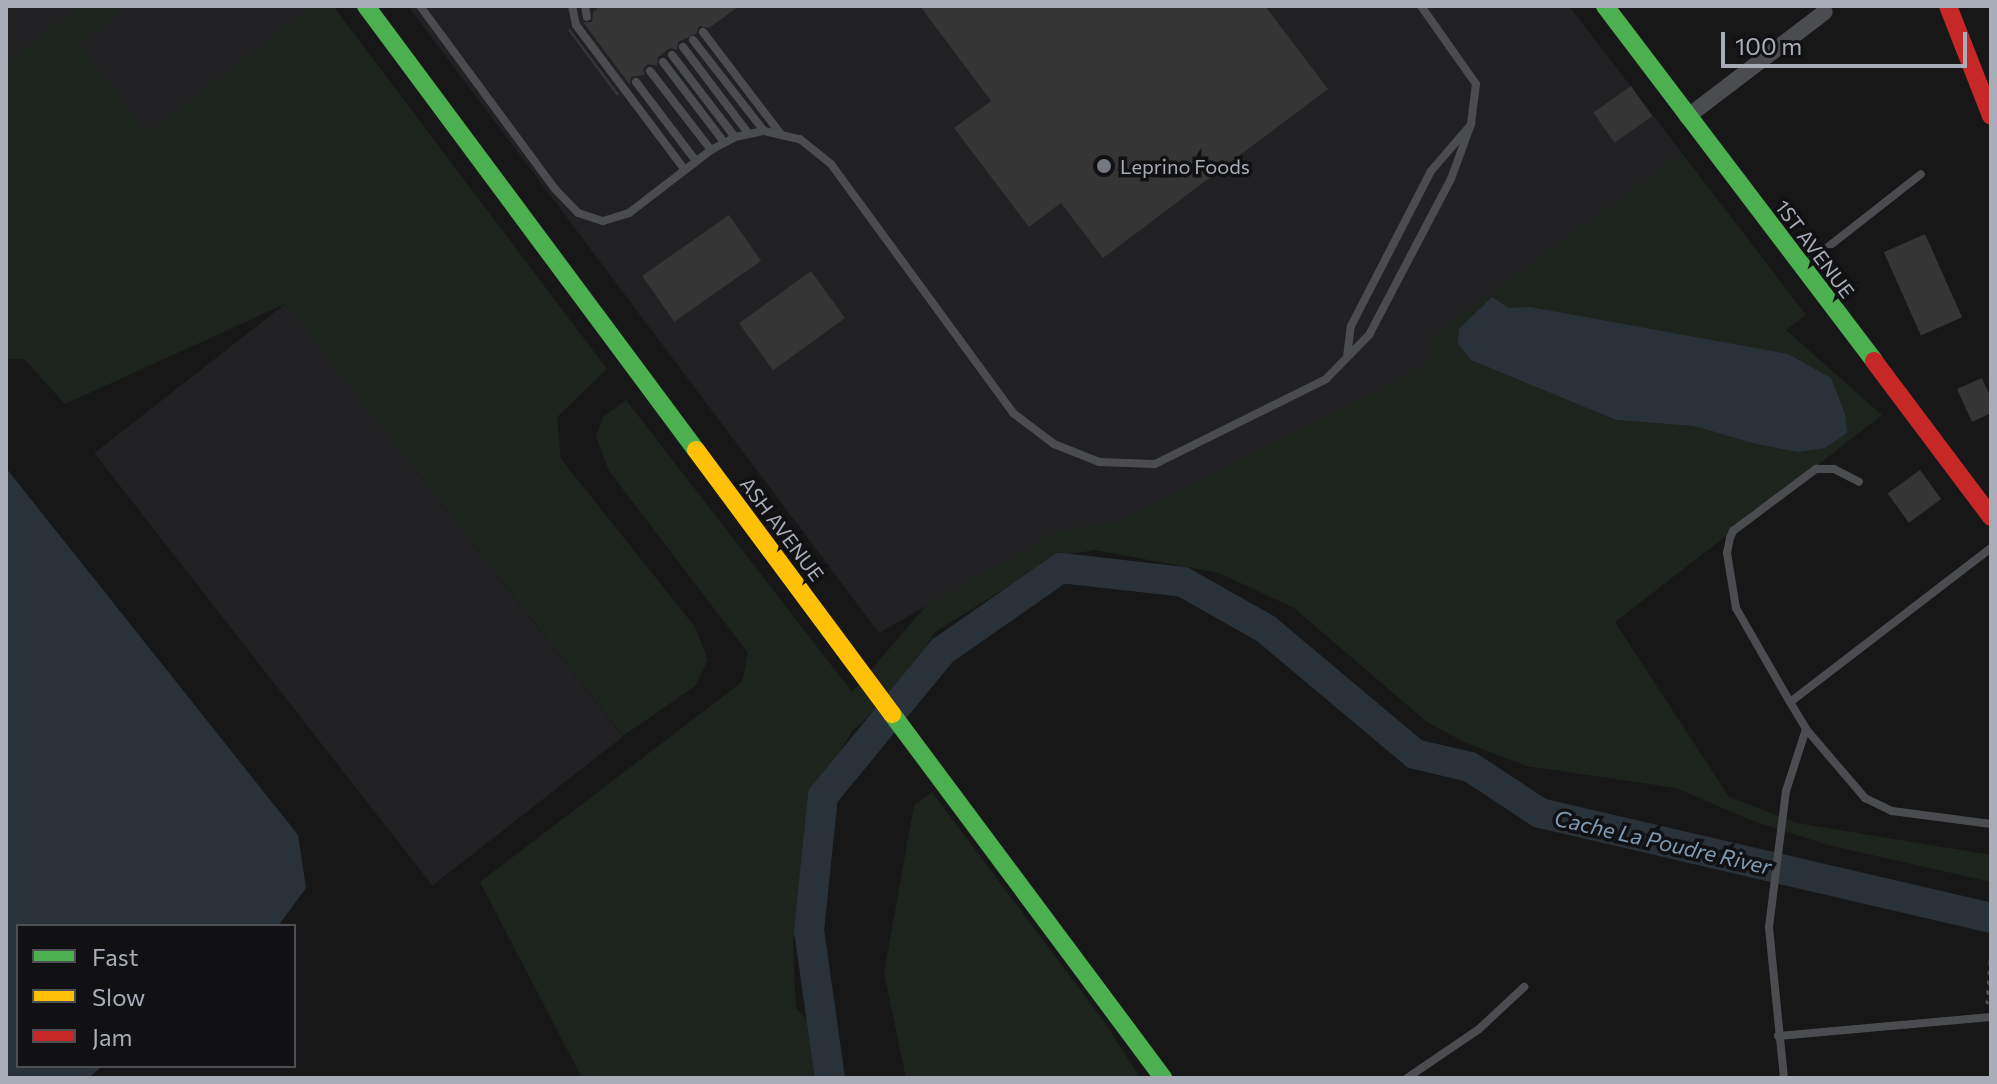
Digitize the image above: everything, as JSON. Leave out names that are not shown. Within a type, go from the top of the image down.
[{"type":"main road","name":"ASH AVENUE","points":[[366,6],[1163,1078]]},
{"type":"main road","name":"1ST AVENUE","points":[[1605,6],[1991,517]]},
{"type":"main road","points":[[1948,6],[1991,116]]},
{"type":"street","points":[[1687,117],[1825,12]]},
{"type":"lane","points":[[420,6],[555,189],[578,213],[603,221],[629,213],[684,169],[735,137],[764,131],[800,139],[831,164],[1013,413],[1054,444],[1099,462],[1155,464],[1326,379],[1369,335],[1451,179],[1471,124],[1476,84],[1421,6]]},
{"type":"lane","points":[[572,6],[576,25],[684,169]]},
{"type":"lane","points":[[585,6],[587,17]]},
{"type":"lane","points":[[703,32],[780,133]]},
{"type":"lane","points":[[693,40],[764,131]]},
{"type":"lane","points":[[683,47],[748,133]]},
{"type":"lane","points":[[672,55],[735,137]]},
{"type":"lane","points":[[663,62],[724,142]]},
{"type":"lane","points":[[650,71],[711,150]]},
{"type":"lane","points":[[636,82],[696,161]]},
{"type":"lane","points":[[1347,357],[1351,326],[1431,171],[1471,124]]},
{"type":"lane","points":[[1802,267],[1921,174]]},
{"type":"lane","points":[[1859,482],[1834,469],[1816,469],[1733,531],[1727,553],[1736,608],[1806,729],[1865,798],[1892,811],[1991,824]]},
{"type":"lane","points":[[1790,702],[1991,548]]},
{"type":"lane","points":[[1784,1078],[1769,927],[1786,791],[1806,729]]},
{"type":"lane","points":[[1407,1078],[1479,1029],[1524,987]]},
{"type":"lane","points":[[1778,1036],[1989,1017]]},
{"type":"path","points":[[1989,1017],[1986,980],[1991,948]]},
{"type":"shaded area","points":[[6,6],[80,6],[6,62]]},
{"type":"shaded area","points":[[80,6],[127,6],[80,45],[147,133],[312,6],[333,6],[607,369],[557,417],[561,459],[695,627],[708,660],[695,686],[623,736],[285,304],[65,404],[24,359],[6,359],[6,62]]},
{"type":"shaded area","points":[[127,6],[312,6],[147,133],[80,45]]},
{"type":"shaded area","points":[[408,6],[1569,6],[1682,153],[1429,338],[1429,363],[1118,521],[1057,531],[879,633]]},
{"type":"shaded area","points":[[1682,153],[1806,315],[1786,330],[1882,415],[1615,622],[1729,797],[1797,823],[1991,855],[1991,882],[1828,845],[1753,821],[1676,788],[1527,766],[1464,742],[1427,722],[1294,608],[1219,573],[1095,550],[1057,556],[935,632],[902,686],[852,731],[807,811],[793,944],[796,1008],[810,1023],[821,1078],[582,1078],[480,882],[742,682],[748,653],[609,471],[596,437],[603,417],[626,400],[852,692],[926,606],[1057,531],[1118,521],[1429,363],[1429,338]],"holes":[[[1492,297],[1797,452],[1694,426],[1616,420],[1471,360]]]},
{"type":"shaded area","points":[[1492,297],[1509,308],[1530,307],[1788,354],[1831,378],[1845,414],[1847,433],[1825,448],[1797,452],[1694,426],[1616,420],[1471,360],[1458,344],[1459,329]]},
{"type":"shaded area","points":[[285,304],[623,737],[432,886],[94,453]]},
{"type":"shaded area","points":[[6,468],[298,835],[306,888],[279,924],[16,924],[16,1068],[100,1068],[88,1078],[6,1078]]},
{"type":"shaded area","points":[[932,792],[1106,1024],[1140,1078],[906,1078],[884,973],[914,805]]},
{"type":"building","points":[[601,6],[739,6],[709,28],[699,26],[696,34],[678,42],[677,50],[670,48],[658,57],[657,66],[648,64],[643,69],[645,75],[631,77],[630,85],[583,22],[592,22],[593,12]]},
{"type":"building","name":"Leprino Foods","points":[[920,6],[1265,6],[1328,89],[1103,258],[1061,203],[1029,227],[954,128],[991,101]]},
{"type":"building","points":[[568,30],[619,94],[617,96]]},
{"type":"building","points":[[1631,86],[1652,116],[1615,143],[1593,112]]},
{"type":"building","points":[[729,215],[761,261],[674,322],[642,276]]},
{"type":"building","points":[[1925,234],[1962,317],[1921,335],[1884,252]]},
{"type":"building","points":[[811,271],[845,318],[773,370],[739,323]]},
{"type":"building","points":[[1982,378],[1991,398],[1991,413],[1972,422],[1957,389]]},
{"type":"building","points":[[1920,470],[1941,499],[1909,523],[1888,494]]},
{"type":"waterway","name":"Cache La Poudre River","points":[[830,1078],[809,931],[823,796],[942,651],[1061,568],[1183,582],[1266,629],[1415,754],[1470,767],[1540,813],[1991,918]]},
{"type":"traffic: fast","points":[[366,6],[696,450]]},
{"type":"traffic: fast","points":[[1605,6],[1874,361]]},
{"type":"traffic: fast","points":[[892,714],[1163,1078]]},
{"type":"traffic: slow","points":[[696,450],[892,714]]},
{"type":"traffic: jam","points":[[1948,6],[1991,116]]},
{"type":"traffic: jam","points":[[1874,361],[1991,517]]},
{"type":"place","name":"Leprino Foods","points":[[1104,166]]}]
